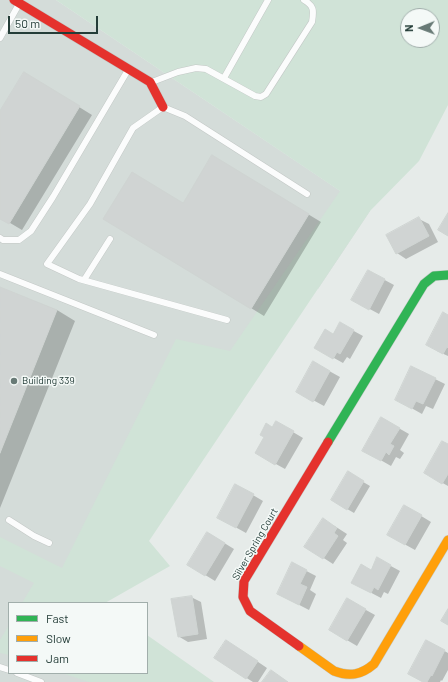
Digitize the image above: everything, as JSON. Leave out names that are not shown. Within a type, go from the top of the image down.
[{"type":"street","points":[[17,2],[150,82],[162,107]]},
{"type":"street","name":"Silver Spring Court","points":[[448,275],[437,275],[429,278],[424,284],[244,581],[242,597],[245,605],[250,611],[334,671],[350,676],[361,674],[374,664],[448,540]]},
{"type":"lane","points":[[224,78],[268,0]]},
{"type":"lane","points":[[150,82],[178,72],[196,68],[206,69],[255,96],[262,97],[266,94],[312,22],[314,12],[311,4],[304,0]]},
{"type":"lane","points":[[0,38],[17,2]]},
{"type":"lane","points":[[0,238],[4,240],[20,240],[31,231],[57,191],[129,69]]},
{"type":"lane","points":[[227,320],[84,280],[47,264],[90,204],[133,128],[162,107],[185,116],[307,194]]},
{"type":"lane","points":[[84,280],[110,239]]},
{"type":"lane","points":[[0,274],[154,335]]},
{"type":"lane","points":[[9,520],[34,536],[49,543]]},
{"type":"lane","points":[[20,674],[42,682]]},
{"type":"shaded area","points":[[0,0],[56,0],[370,211],[318,289],[301,279],[101,602],[8,602],[8,674],[148,673],[212,682],[0,682]]},
{"type":"green space","points":[[56,0],[448,0],[448,105],[419,161],[370,211],[149,541],[170,566],[107,602],[23,602],[34,583],[0,566],[0,537],[62,568],[176,339],[230,351],[340,191]]},
{"type":"green space","points":[[8,627],[8,655],[0,653],[0,640]]},
{"type":"green space","points":[[148,636],[214,682],[89,682],[65,674],[148,674]]},
{"type":"building","points":[[24,72],[80,106],[9,224],[0,219],[0,111]]},
{"type":"building","points":[[212,155],[309,214],[251,309],[103,219],[132,172],[183,203]]},
{"type":"building","points":[[448,213],[448,236],[438,230]]},
{"type":"building","points":[[419,217],[429,236],[396,254],[386,235]]},
{"type":"building","points":[[368,270],[385,279],[369,310],[351,300]]},
{"type":"building","name":"Building 339","points":[[0,287],[57,310],[0,453]]},
{"type":"building","points":[[443,312],[448,315],[448,348],[447,347],[443,354],[426,345]]},
{"type":"building","points":[[340,322],[354,330],[340,354],[337,352],[333,359],[314,348],[325,329],[333,334]]},
{"type":"building","points":[[313,361],[330,371],[313,402],[296,392]]},
{"type":"building","points":[[411,366],[436,378],[423,404],[416,401],[412,409],[395,400]]},
{"type":"building","points":[[381,417],[400,428],[390,444],[394,446],[389,455],[386,452],[381,461],[362,451]]},
{"type":"building","points":[[276,421],[294,431],[275,465],[255,453],[264,437],[260,435],[266,423],[272,427]]},
{"type":"building","points":[[442,441],[448,444],[448,474],[442,484],[424,473]]},
{"type":"building","points":[[348,471],[364,481],[347,510],[331,500]]},
{"type":"building","points":[[235,484],[254,494],[236,528],[217,518]]},
{"type":"building","points":[[404,505],[422,515],[405,545],[387,535]]},
{"type":"building","points":[[323,518],[337,528],[334,533],[338,536],[323,559],[304,547]]},
{"type":"building","points":[[207,532],[225,543],[205,576],[187,565]]},
{"type":"building","points":[[377,557],[391,565],[378,590],[374,587],[371,593],[351,583],[361,564],[371,570]]},
{"type":"building","points":[[292,562],[307,570],[300,584],[307,587],[299,605],[277,594]]},
{"type":"building","points":[[192,596],[198,634],[178,637],[171,599]]},
{"type":"building","points":[[347,598],[366,609],[347,641],[329,630]]},
{"type":"building","points":[[448,609],[448,625],[441,621]]},
{"type":"building","points":[[226,640],[258,661],[246,679],[214,658]]},
{"type":"building","points":[[426,640],[445,650],[432,676],[431,675],[427,682],[423,682],[408,674]]},
{"type":"building","points":[[271,670],[288,682],[262,682]]},
{"type":"traffic: fast","points":[[328,442],[424,284],[434,276],[448,275]]},
{"type":"traffic: slow","points":[[299,646],[334,671],[345,674],[355,674],[365,671],[374,664],[448,540]]},
{"type":"traffic: jam","points":[[14,0],[150,82],[163,107]]},
{"type":"traffic: jam","points":[[299,646],[250,611],[243,597],[244,581],[328,442]]},
{"type":"place","name":"Building 339","points":[[14,381]]}]
